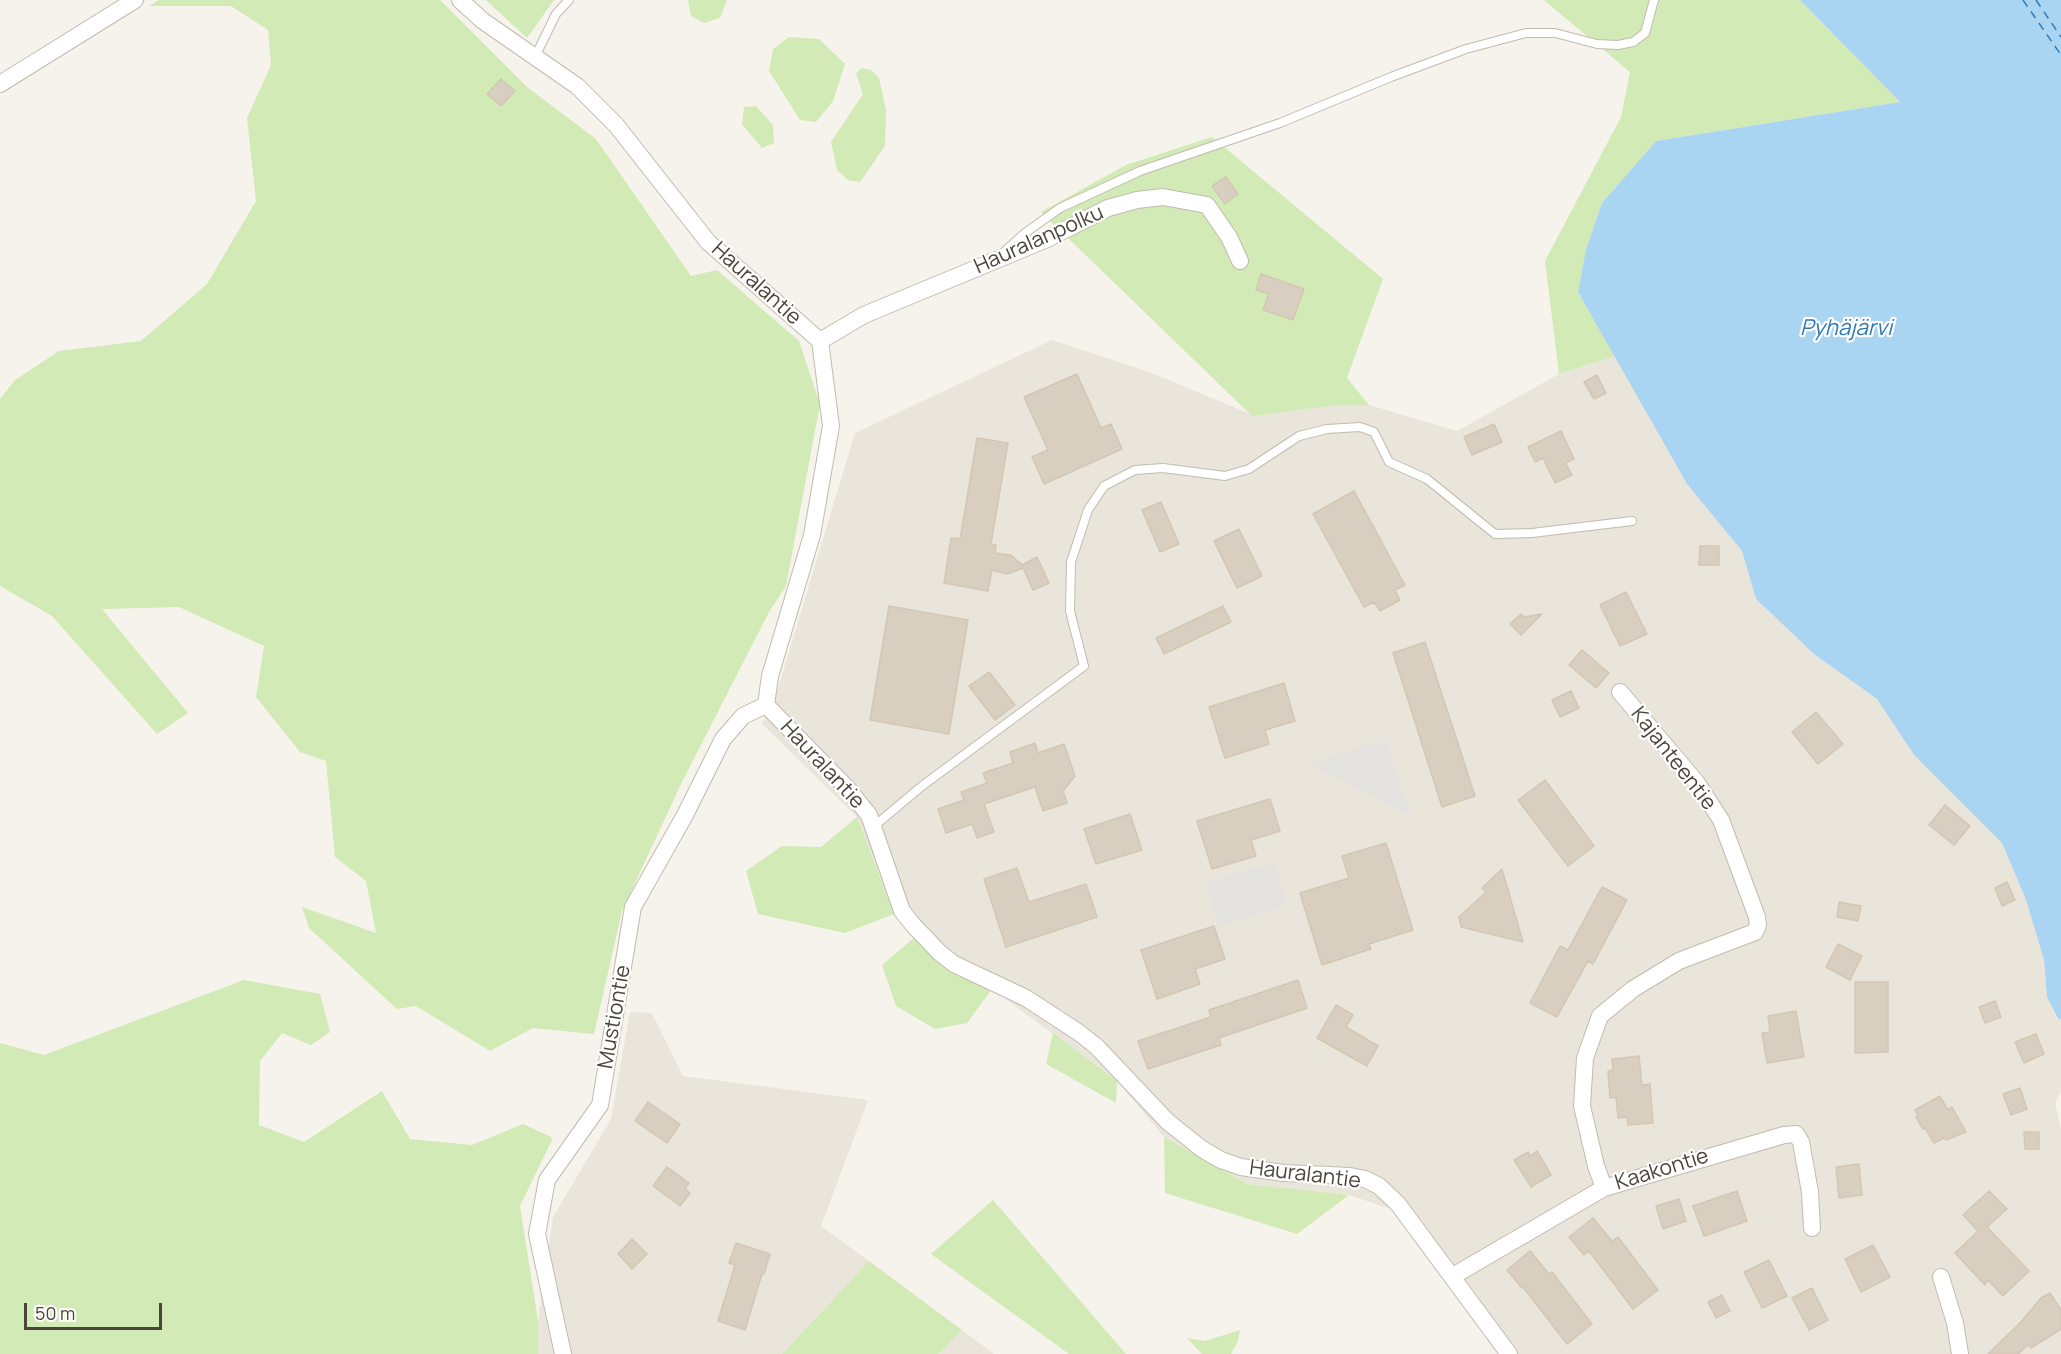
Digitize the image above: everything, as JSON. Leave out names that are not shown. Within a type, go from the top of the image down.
[{"type":"street","points":[[0,84],[135,0]]},
{"type":"street","name":"Hauralantie","points":[[460,0],[483,21],[577,86],[616,125],[708,242],[820,341],[831,426],[812,534],[770,676],[766,705],[848,789],[869,815],[902,911],[940,953],[954,964],[1026,998],[1078,1032],[1095,1046],[1168,1122],[1202,1149],[1221,1160],[1241,1167],[1284,1173],[1350,1176],[1365,1179],[1379,1186],[1398,1204],[1509,1354]]},
{"type":"street","name":"Hauralanpolku","points":[[820,341],[864,315],[1047,239],[1108,208],[1137,200],[1163,197],[1207,205],[1229,237],[1240,261]]},
{"type":"street","name":"Kajanteentie","points":[[1604,1188],[1596,1166],[1582,1106],[1585,1058],[1600,1016],[1633,989],[1679,961],[1755,933],[1758,925],[1721,820],[1697,783],[1620,692]]},
{"type":"street","name":"Mustiontie","points":[[563,1354],[537,1234],[547,1180],[600,1105],[633,907],[685,815],[723,740],[743,717],[766,705]]},
{"type":"street","name":"Kaakontie","points":[[1453,1276],[1604,1188],[1771,1138],[1796,1134],[1804,1154],[1812,1228]]},
{"type":"street","points":[[1941,1277],[1955,1323],[1960,1354]]},
{"type":"lane","points":[[535,57],[556,14],[569,0]]},
{"type":"lane","points":[[994,261],[1025,233],[1060,208],[1140,171],[1280,123],[1466,49],[1526,33],[1554,33],[1597,44],[1618,45],[1633,42],[1645,33],[1654,0]]},
{"type":"lane","points":[[873,827],[922,786],[1084,666],[1070,611],[1071,562],[1088,510],[1104,486],[1135,470],[1163,468],[1225,476],[1249,469],[1299,436],[1327,429],[1360,427],[1374,432],[1389,462],[1427,479],[1495,534],[1532,533],[1632,521]]},
{"type":"shaded area","points":[[1052,340],[1152,373],[1255,416],[1337,405],[1369,405],[1457,431],[1559,374],[1615,356],[1687,484],[1742,551],[1756,599],[1814,654],[1877,699],[1914,755],[2002,843],[2026,900],[2044,960],[2047,997],[2057,1019],[2061,1019],[2061,1091],[2055,1103],[2061,1129],[2061,1354],[1499,1354],[1394,1210],[1349,1195],[1247,1184],[1164,1137],[1117,1081],[992,989],[953,974],[915,937],[894,914],[857,817],[762,724],[778,688],[855,433]]},
{"type":"shaded area","points":[[1386,740],[1412,817],[1308,763]]},
{"type":"shaded area","points":[[1274,863],[1287,906],[1218,926],[1206,882]]},
{"type":"shaded area","points":[[630,1012],[652,1013],[683,1076],[868,1100],[821,1226],[869,1261],[782,1354],[538,1354],[538,1321],[553,1217],[611,1119]]},
{"type":"shaded area","points":[[962,1330],[994,1354],[938,1354]]},
{"type":"green space","points":[[159,0],[440,0],[527,87],[596,139],[691,276],[717,270],[799,341],[820,404],[786,586],[769,612],[682,782],[622,911],[594,1034],[533,1028],[490,1051],[416,1006],[397,1009],[309,928],[302,907],[376,933],[366,881],[335,857],[326,761],[300,752],[256,697],[264,646],[179,607],[102,609],[188,713],[157,734],[52,616],[0,586],[0,399],[15,380],[59,351],[141,341],[207,284],[256,201],[247,118],[271,65],[268,30],[231,6],[149,6]]},
{"type":"green space","points":[[486,0],[554,0],[527,38]]},
{"type":"green space","points":[[688,0],[727,0],[720,18],[704,23],[691,16]]},
{"type":"green space","points":[[1544,0],[1800,0],[1900,102],[1656,141],[1602,203],[1586,249],[1578,292],[1615,356],[1559,374],[1545,261],[1621,117],[1630,72]]},
{"type":"green space","points":[[789,37],[819,39],[845,64],[833,101],[816,122],[800,120],[769,71],[773,49]]},
{"type":"green space","points":[[861,68],[871,70],[879,78],[886,110],[885,146],[860,182],[848,180],[837,170],[831,142],[863,94],[856,74]]},
{"type":"green space","points":[[756,106],[773,125],[774,143],[762,148],[742,124],[744,107]]},
{"type":"green space","points":[[1212,137],[1383,279],[1347,378],[1369,405],[1337,405],[1251,415],[1041,212],[1126,165]]},
{"type":"green space","points":[[857,817],[894,914],[845,933],[758,914],[746,871],[782,846],[821,847]]},
{"type":"green space","points":[[915,937],[953,974],[992,989],[967,1023],[935,1029],[896,1006],[882,965]]},
{"type":"green space","points":[[244,980],[320,994],[330,1032],[311,1045],[282,1033],[260,1061],[259,1125],[304,1142],[382,1091],[410,1139],[472,1145],[523,1124],[553,1138],[520,1206],[538,1321],[538,1354],[0,1354],[0,1043],[44,1055]]},
{"type":"green space","points":[[1053,1033],[1117,1081],[1116,1103],[1046,1064]]},
{"type":"green space","points":[[1164,1137],[1247,1184],[1349,1195],[1297,1234],[1165,1193]]},
{"type":"green space","points":[[993,1200],[1126,1354],[1069,1354],[931,1254]]},
{"type":"green space","points":[[869,1261],[962,1330],[938,1354],[782,1354]]},
{"type":"green space","points":[[1240,1330],[1238,1341],[1231,1354],[1202,1354],[1187,1338],[1205,1341]]},
{"type":"water","name":"Pyhäjärvi","points":[[1800,0],[2061,0],[2061,1019],[2058,1019],[2047,997],[2044,960],[2026,900],[2002,843],[1914,755],[1877,699],[1814,654],[1756,599],[1742,551],[1687,484],[1578,292],[1586,249],[1602,203],[1656,141],[1900,102]]},
{"type":"building","points":[[501,79],[515,91],[501,106],[487,94]]},
{"type":"building","points":[[1226,177],[1238,194],[1225,204],[1212,186]]},
{"type":"building","points":[[1261,274],[1304,289],[1293,320],[1263,310],[1269,294],[1256,290]]},
{"type":"building","points":[[1077,374],[1101,428],[1111,424],[1122,449],[1044,484],[1032,457],[1048,450],[1024,397]]},
{"type":"building","points":[[1597,375],[1606,393],[1594,399],[1584,382]]},
{"type":"building","points":[[1494,424],[1502,442],[1472,455],[1464,437]]},
{"type":"building","points":[[1561,431],[1574,459],[1565,463],[1572,475],[1555,483],[1543,458],[1535,462],[1528,447]]},
{"type":"building","points":[[977,438],[1008,443],[991,544],[996,545],[995,553],[1011,555],[1022,565],[1037,557],[1049,583],[1033,590],[1023,568],[1007,574],[992,570],[988,591],[944,583],[951,538],[960,539]]},
{"type":"building","points":[[1354,491],[1405,585],[1395,590],[1400,600],[1380,611],[1374,602],[1364,607],[1313,514]]},
{"type":"building","points":[[1161,502],[1179,544],[1160,552],[1142,510]]},
{"type":"building","points":[[1239,529],[1262,576],[1237,588],[1214,541]]},
{"type":"building","points":[[1700,546],[1719,546],[1719,565],[1699,565]]},
{"type":"building","points":[[1626,592],[1647,634],[1620,646],[1600,605]]},
{"type":"building","points":[[889,606],[968,620],[949,734],[870,720]]},
{"type":"building","points":[[1223,606],[1231,622],[1164,654],[1156,638]]},
{"type":"building","points":[[1521,614],[1524,617],[1542,614],[1521,635],[1510,624]]},
{"type":"building","points":[[1425,642],[1475,796],[1442,807],[1393,653]]},
{"type":"building","points":[[1582,650],[1609,673],[1596,688],[1569,665]]},
{"type":"building","points":[[989,672],[1015,705],[995,720],[969,686]]},
{"type":"building","points":[[1284,683],[1295,721],[1265,730],[1269,744],[1225,758],[1209,707]]},
{"type":"building","points":[[1571,691],[1579,708],[1560,717],[1552,700]]},
{"type":"building","points":[[1816,712],[1843,744],[1818,764],[1792,732]]},
{"type":"building","points":[[1035,743],[1038,753],[1064,744],[1075,776],[1063,791],[1067,803],[1043,811],[1035,787],[984,804],[994,832],[977,838],[972,824],[946,833],[938,809],[964,800],[961,792],[987,783],[983,773],[1013,763],[1010,752]]},
{"type":"building","points":[[1545,780],[1594,846],[1568,866],[1518,800]]},
{"type":"building","points":[[1270,799],[1280,831],[1251,840],[1256,856],[1212,869],[1197,821]]},
{"type":"building","points":[[1945,805],[1970,826],[1954,845],[1929,825]]},
{"type":"building","points":[[1130,814],[1142,850],[1096,864],[1084,829]]},
{"type":"building","points":[[1386,843],[1413,930],[1369,944],[1371,949],[1322,965],[1300,893],[1349,878],[1342,856]]},
{"type":"building","points":[[1017,868],[1029,902],[1086,884],[1097,917],[1006,947],[984,879]]},
{"type":"building","points":[[1502,869],[1523,942],[1461,927],[1459,917],[1486,892],[1482,888]]},
{"type":"building","points":[[2007,882],[2015,900],[2002,906],[1995,888]]},
{"type":"building","points":[[1602,887],[1627,900],[1593,964],[1588,961],[1557,1017],[1530,1003],[1560,946],[1568,950]]},
{"type":"building","points":[[1839,902],[1861,906],[1858,921],[1837,917]]},
{"type":"building","points":[[1214,926],[1225,959],[1195,969],[1200,984],[1157,999],[1141,950]]},
{"type":"building","points":[[1838,944],[1862,956],[1850,980],[1826,967]]},
{"type":"building","points":[[1298,980],[1307,1008],[1219,1038],[1221,1045],[1148,1069],[1138,1041],[1211,1017],[1209,1010]]},
{"type":"building","points":[[1855,982],[1888,982],[1888,1052],[1855,1053]]},
{"type":"building","points":[[1995,1001],[2001,1017],[1985,1023],[1979,1007]]},
{"type":"building","points":[[1336,1005],[1353,1015],[1346,1027],[1378,1046],[1367,1066],[1317,1038]]},
{"type":"building","points":[[1796,1011],[1804,1057],[1767,1063],[1762,1033],[1770,1032],[1768,1016]]},
{"type":"building","points":[[2036,1034],[2044,1054],[2024,1063],[2015,1042]]},
{"type":"building","points":[[1639,1056],[1642,1085],[1650,1084],[1653,1123],[1628,1125],[1627,1117],[1618,1118],[1616,1097],[1610,1098],[1608,1071],[1613,1070],[1612,1059]]},
{"type":"building","points":[[2020,1088],[2027,1109],[2011,1115],[2003,1094]]},
{"type":"building","points":[[1940,1096],[1948,1110],[1952,1107],[1966,1132],[1934,1143],[1916,1117],[1918,1115],[1915,1110]]},
{"type":"building","points":[[648,1102],[680,1124],[667,1143],[635,1121]]},
{"type":"building","points":[[2024,1132],[2039,1132],[2039,1149],[2025,1149]]},
{"type":"building","points":[[1537,1151],[1551,1175],[1531,1187],[1514,1160],[1528,1152],[1530,1156]]},
{"type":"building","points":[[1859,1164],[1862,1195],[1839,1198],[1836,1167]]},
{"type":"building","points":[[667,1167],[689,1183],[685,1189],[690,1193],[680,1206],[653,1186]]},
{"type":"building","points":[[1737,1191],[1747,1221],[1704,1236],[1693,1206]]},
{"type":"building","points":[[1989,1191],[2007,1209],[1987,1227],[2029,1271],[2003,1296],[1988,1280],[1985,1285],[1955,1253],[1978,1231],[1963,1215]]},
{"type":"building","points":[[1679,1199],[1686,1221],[1663,1229],[1656,1206]]},
{"type":"building","points":[[1593,1218],[1612,1241],[1618,1237],[1658,1290],[1633,1309],[1589,1251],[1584,1255],[1569,1237]]},
{"type":"building","points":[[632,1239],[647,1254],[632,1269],[618,1254]]},
{"type":"building","points":[[736,1243],[770,1254],[745,1330],[718,1321],[735,1265],[729,1263]]},
{"type":"building","points":[[1873,1245],[1890,1277],[1861,1292],[1845,1259]]},
{"type":"building","points":[[1530,1251],[1549,1274],[1552,1272],[1592,1324],[1567,1344],[1507,1270]]},
{"type":"building","points":[[1769,1260],[1787,1296],[1762,1308],[1744,1272]]},
{"type":"building","points":[[1812,1288],[1828,1320],[1809,1330],[1792,1298]]},
{"type":"building","points":[[2050,1293],[2061,1310],[2061,1329],[2031,1348],[2028,1345],[2018,1354],[1988,1354],[2021,1322],[2041,1298]]},
{"type":"building","points":[[1722,1295],[1730,1311],[1716,1318],[1708,1302]]},
{"type":"ferry route","points":[[2023,0],[2061,55]]},
{"type":"ferry route","points":[[2036,0],[2061,37]]}]
